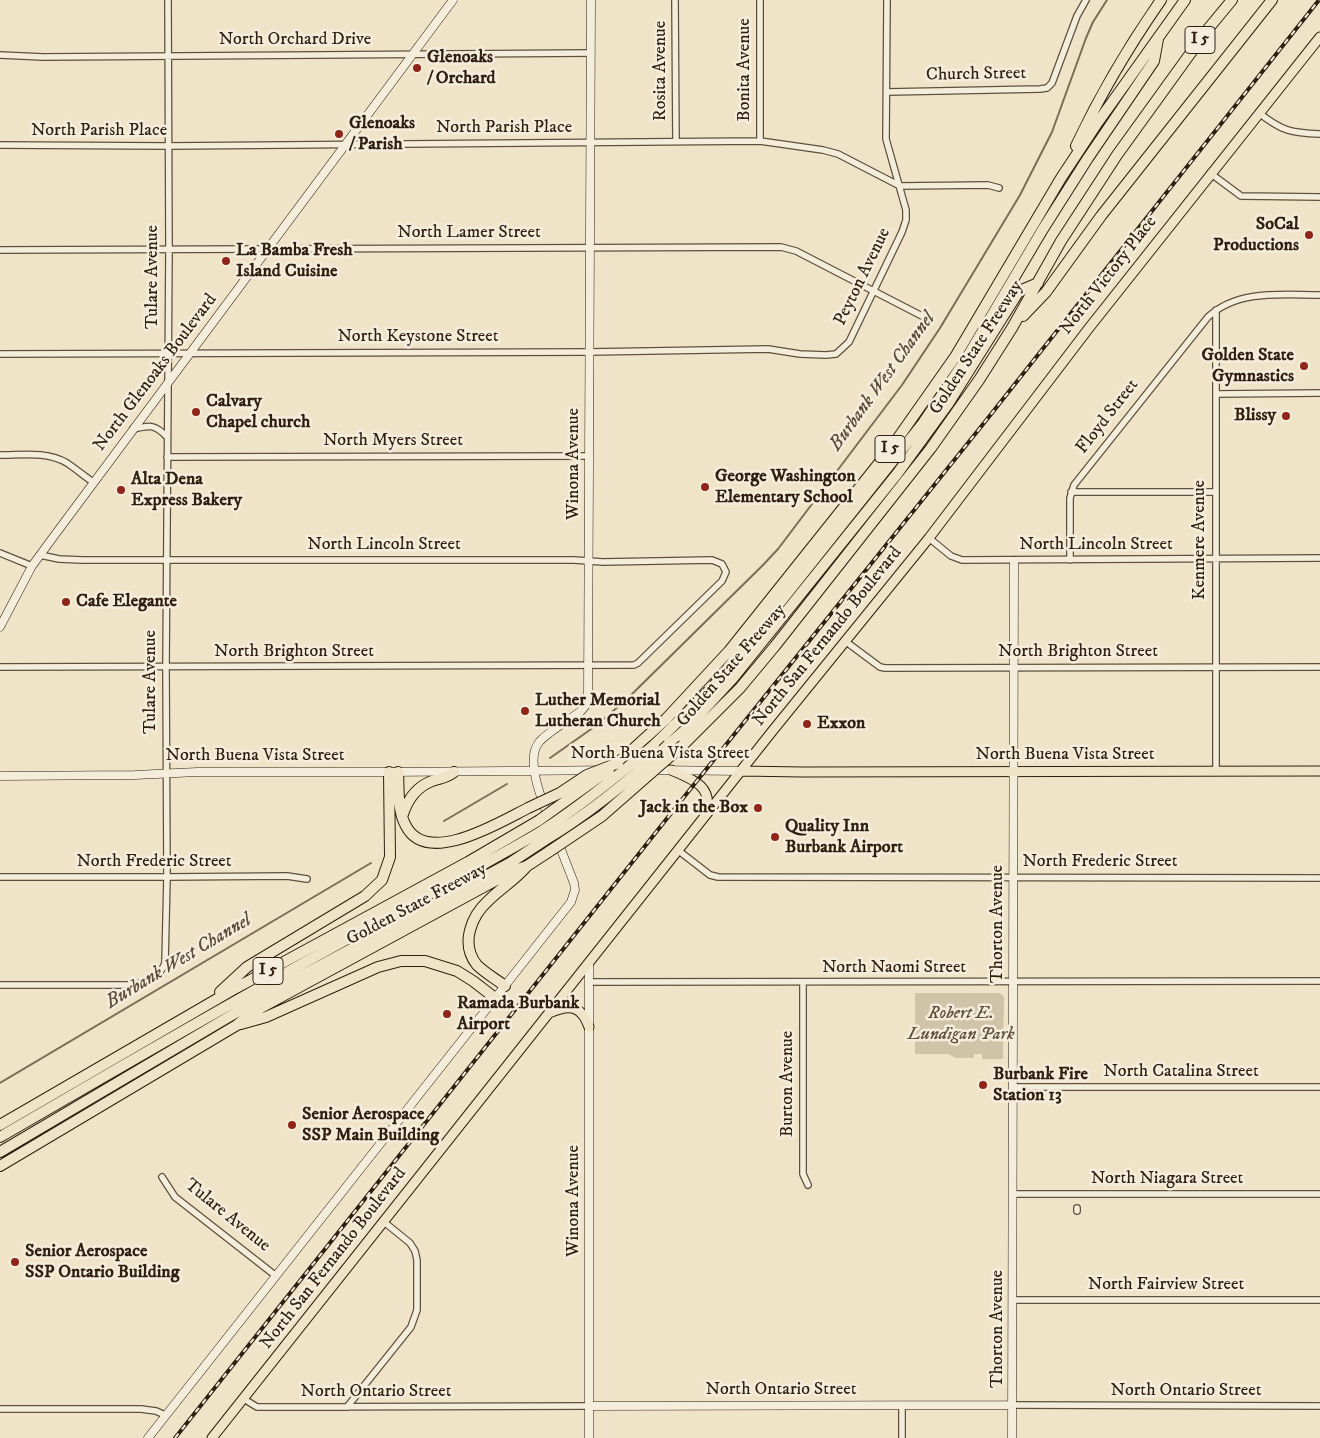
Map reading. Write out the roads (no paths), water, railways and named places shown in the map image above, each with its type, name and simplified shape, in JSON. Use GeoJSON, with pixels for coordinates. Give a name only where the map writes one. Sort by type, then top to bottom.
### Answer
{"type":"FeatureCollection","features":[{"type":"Feature","properties":{"kind":"highway"},"geometry":{"type":"LineString","coordinates":[[1061,178],[1092,111],[1161,0]]}},
{"type":"Feature","properties":{"kind":"highway","name":"Golden State Freeway"},"geometry":{"type":"LineString","coordinates":[[0,1125],[205,1006],[542,831],[639,745],[688,698],[729,651],[891,448],[955,356],[1061,178],[1098,122],[1185,0]]}},
{"type":"Feature","properties":{"kind":"highway","name":"Golden State Freeway"},"geometry":{"type":"LineString","coordinates":[[0,1166],[237,1025],[253,1012],[513,871],[526,866],[602,816],[683,745],[740,688],[905,482],[974,388],[1012,328],[1061,241],[1117,155],[1232,0]]}},
{"type":"Feature","properties":{"kind":"highway"},"geometry":{"type":"LineString","coordinates":[[1012,328],[1046,292],[1124,186],[1272,0]]}},
{"type":"Feature","properties":{"kind":"highway"},"geometry":{"type":"LineString","coordinates":[[0,1137],[171,1037],[542,831],[589,799],[654,745],[712,688],[923,423],[966,359],[1048,221],[1093,150],[1154,60],[1159,36]]}},
{"type":"Feature","properties":{"kind":"highway"},"geometry":{"type":"LineString","coordinates":[[0,1152],[230,1015],[510,863],[542,831],[571,824],[600,804],[686,729],[733,678],[897,474],[959,388],[1019,291],[1038,283]]}},
{"type":"Feature","properties":{"kind":"highway"},"geometry":{"type":"LineString","coordinates":[[393,772],[402,818],[409,831],[421,841],[440,843],[470,836],[560,793],[586,775],[618,763]]}},
{"type":"Feature","properties":{"kind":"highway"},"geometry":{"type":"LineString","coordinates":[[205,1006],[247,967],[365,896],[382,880],[390,857],[393,772]]}},
{"type":"Feature","properties":{"kind":"highway"},"geometry":{"type":"LineString","coordinates":[[402,818],[406,803],[421,786],[447,778],[454,772]]}},
{"type":"Feature","properties":{"kind":"highway"},"geometry":{"type":"LineString","coordinates":[[505,986],[477,964],[471,954],[468,941],[470,927],[476,914],[489,900],[519,875],[526,866]]}},
{"type":"Feature","properties":{"kind":"highway"},"geometry":{"type":"LineString","coordinates":[[237,1025],[266,1017],[378,967],[401,961],[425,961],[457,971],[495,998]]}},
{"type":"Feature","properties":{"kind":"main road","name":"North Victory Place"},"geometry":{"type":"LineString","coordinates":[[928,538],[1210,173],[1320,36]]}},
{"type":"Feature","properties":{"kind":"main road","name":"North San Fernando Boulevard"},"geometry":{"type":"LineString","coordinates":[[212,1438],[928,538]]}},
{"type":"Feature","properties":{"kind":"main road"},"geometry":{"type":"LineString","coordinates":[[671,770],[694,780],[704,789],[708,802],[705,818]]}},
{"type":"Feature","properties":{"kind":"main road","name":"North Buena Vista Street"},"geometry":{"type":"LineString","coordinates":[[742,771],[1320,771]]}},
{"type":"Feature","properties":{"kind":"main road"},"geometry":{"type":"LineString","coordinates":[[549,1013],[562,1008],[574,1008],[582,1013],[589,1027]]}},
{"type":"Feature","properties":{"kind":"street","name":"Tulare Avenue"},"geometry":{"type":"LineString","coordinates":[[0,985],[133,985],[158,975],[165,964],[167,877],[166,560],[169,249],[168,0]]}},
{"type":"Feature","properties":{"kind":"street","name":"North Glenoaks Boulevard"},"geometry":{"type":"LineString","coordinates":[[0,627],[32,566],[453,0]]}},
{"type":"Feature","properties":{"kind":"street","name":"Winona Avenue"},"geometry":{"type":"LineString","coordinates":[[574,897],[574,883],[538,788],[534,755],[540,741],[581,711],[586,705],[588,697],[591,0]]}},
{"type":"Feature","properties":{"kind":"street","name":"Rosita Avenue"},"geometry":{"type":"LineString","coordinates":[[676,0],[676,141]]}},
{"type":"Feature","properties":{"kind":"street","name":"Bonita Avenue"},"geometry":{"type":"LineString","coordinates":[[760,0],[760,141]]}},
{"type":"Feature","properties":{"kind":"street","name":"Peyton Avenue"},"geometry":{"type":"LineString","coordinates":[[836,354],[848,342],[902,232],[906,220],[906,210],[886,139],[887,0]]}},
{"type":"Feature","properties":{"kind":"street","name":"Church Street"},"geometry":{"type":"LineString","coordinates":[[887,92],[1043,89],[1052,83],[1077,16],[1086,0]]}},
{"type":"Feature","properties":{"kind":"street","name":"North Orchard Drive"},"geometry":{"type":"LineString","coordinates":[[0,55],[43,57],[590,53]]}},
{"type":"Feature","properties":{"kind":"street"},"geometry":{"type":"LineString","coordinates":[[1259,113],[1276,126],[1293,133],[1320,134]]}},
{"type":"Feature","properties":{"kind":"street","name":"North Parish Place"},"geometry":{"type":"LineString","coordinates":[[0,146],[760,141],[838,154],[900,186],[988,185],[999,188]]}},
{"type":"Feature","properties":{"kind":"street"},"geometry":{"type":"LineString","coordinates":[[1210,173],[1241,196],[1320,197]]}},
{"type":"Feature","properties":{"kind":"street","name":"North Lamer Street"},"geometry":{"type":"LineString","coordinates":[[0,250],[781,247],[796,250],[922,316]]}},
{"type":"Feature","properties":{"kind":"street"},"geometry":{"type":"LineString","coordinates":[[1216,310],[1237,300],[1252,296],[1320,295]]}},
{"type":"Feature","properties":{"kind":"street","name":"Kenmere Avenue"},"geometry":{"type":"LineString","coordinates":[[1216,310],[1216,771]]}},
{"type":"Feature","properties":{"kind":"street","name":"Floyd Street"},"geometry":{"type":"LineString","coordinates":[[1071,492],[1079,478],[1195,332],[1216,310]]}},
{"type":"Feature","properties":{"kind":"street","name":"North Keystone Street"},"geometry":{"type":"LineString","coordinates":[[0,354],[589,352],[768,349],[800,354],[836,354]]}},
{"type":"Feature","properties":{"kind":"street"},"geometry":{"type":"LineString","coordinates":[[1216,394],[1320,393]]}},
{"type":"Feature","properties":{"kind":"street"},"geometry":{"type":"LineString","coordinates":[[133,429],[152,426],[158,428],[167,437]]}},
{"type":"Feature","properties":{"kind":"street"},"geometry":{"type":"LineString","coordinates":[[0,455],[35,455],[54,458],[67,463],[93,482]]}},
{"type":"Feature","properties":{"kind":"street","name":"North Myers Street"},"geometry":{"type":"LineString","coordinates":[[167,457],[589,456]]}},
{"type":"Feature","properties":{"kind":"street"},"geometry":{"type":"LineString","coordinates":[[1070,560],[1071,492],[1216,492]]}},
{"type":"Feature","properties":{"kind":"street","name":"North Lincoln Street"},"geometry":{"type":"LineString","coordinates":[[928,538],[951,556],[962,560],[1320,558]]}},
{"type":"Feature","properties":{"kind":"street"},"geometry":{"type":"LineString","coordinates":[[0,553],[32,566]]}},
{"type":"Feature","properties":{"kind":"street","name":"North Lincoln Street"},"geometry":{"type":"LineString","coordinates":[[40,555],[59,559],[166,560],[712,560],[719,561],[726,569]]}},
{"type":"Feature","properties":{"kind":"street","name":"Thorton Avenue"},"geometry":{"type":"LineString","coordinates":[[1012,1438],[1014,561]]}},
{"type":"Feature","properties":{"kind":"street","name":"North Brighton Street"},"geometry":{"type":"LineString","coordinates":[[0,667],[634,665],[722,581],[726,575],[726,569]]}},
{"type":"Feature","properties":{"kind":"street","name":"North Brighton Street"},"geometry":{"type":"LineString","coordinates":[[845,641],[880,667],[885,668],[1320,667]]}},
{"type":"Feature","properties":{"kind":"street","name":"North Buena Vista Street"},"geometry":{"type":"LineString","coordinates":[[0,776],[166,772],[742,771]]}},
{"type":"Feature","properties":{"kind":"street","name":"North Frederic Street"},"geometry":{"type":"LineString","coordinates":[[679,850],[710,875],[718,877],[1320,878]]}},
{"type":"Feature","properties":{"kind":"street","name":"North Frederic Street"},"geometry":{"type":"LineString","coordinates":[[0,877],[287,876],[307,878]]}},
{"type":"Feature","properties":{"kind":"street","name":"North San Fernando Boulevard"},"geometry":{"type":"LineString","coordinates":[[148,1438],[574,897]]}},
{"type":"Feature","properties":{"kind":"street","name":"Winona Avenue"},"geometry":{"type":"LineString","coordinates":[[588,964],[588,1438]]}},
{"type":"Feature","properties":{"kind":"street","name":"North Naomi Street"},"geometry":{"type":"LineString","coordinates":[[589,982],[1320,981]]}},
{"type":"Feature","properties":{"kind":"street","name":"Burton Avenue"},"geometry":{"type":"LineString","coordinates":[[803,983],[803,1174],[808,1185]]}},
{"type":"Feature","properties":{"kind":"street","name":"North Catalina Street"},"geometry":{"type":"LineString","coordinates":[[1013,1088],[1320,1088]]}},
{"type":"Feature","properties":{"kind":"street","name":"Tulare Avenue"},"geometry":{"type":"LineString","coordinates":[[162,1177],[175,1198],[276,1276]]}},
{"type":"Feature","properties":{"kind":"street","name":"North Niagara Street"},"geometry":{"type":"LineString","coordinates":[[1013,1194],[1320,1194]]}},
{"type":"Feature","properties":{"kind":"street"},"geometry":{"type":"LineString","coordinates":[[347,1407],[411,1327],[417,1310],[417,1260],[415,1251],[410,1242],[384,1222]]}},
{"type":"Feature","properties":{"kind":"street","name":"North Fairview Street"},"geometry":{"type":"LineString","coordinates":[[1013,1300],[1320,1300]]}},
{"type":"Feature","properties":{"kind":"street","name":"North Ontario Street"},"geometry":{"type":"LineString","coordinates":[[244,1399],[257,1407],[1320,1406]]}},
{"type":"Feature","properties":{"kind":"street"},"geometry":{"type":"LineString","coordinates":[[902,1405],[902,1438]]}},
{"type":"Feature","properties":{"kind":"street"},"geometry":{"type":"LineString","coordinates":[[0,1409],[141,1408],[166,1415]]}},
{"type":"Feature","properties":{"kind":"waterway","name":"Burbank West Channel"},"geometry":{"type":"LineString","coordinates":[[550,758],[597,725],[628,698],[763,565],[778,549],[902,385],[940,328],[1020,195],[1052,132],[1093,22],[1107,0]]}},
{"type":"Feature","properties":{"kind":"waterway","name":"Burbank West Channel"},"geometry":{"type":"LineString","coordinates":[[444,821],[507,784]]}},
{"type":"Feature","properties":{"kind":"waterway","name":"Burbank West Channel"},"geometry":{"type":"LineString","coordinates":[[0,1083],[371,863]]}},
{"type":"Feature","properties":{"kind":"railway"},"geometry":{"type":"LineString","coordinates":[[175,1438],[1319,0]]}},
{"type":"Feature","properties":{"kind":"place","name":"Glenoaks / Orchard"},"geometry":{"type":"Point","coordinates":[417,68]}},
{"type":"Feature","properties":{"kind":"place","name":"Glenoaks / Parish"},"geometry":{"type":"Point","coordinates":[339,134]}},
{"type":"Feature","properties":{"kind":"place","name":"SoCal Productions"},"geometry":{"type":"Point","coordinates":[1309,235]}},
{"type":"Feature","properties":{"kind":"place","name":"La Bamba Fresh Island Cuisine"},"geometry":{"type":"Point","coordinates":[226,261]}},
{"type":"Feature","properties":{"kind":"place","name":"Golden State Gymnastics"},"geometry":{"type":"Point","coordinates":[1304,366]}},
{"type":"Feature","properties":{"kind":"place","name":"Calvary Chapel church"},"geometry":{"type":"Point","coordinates":[196,412]}},
{"type":"Feature","properties":{"kind":"place","name":"Blissy"},"geometry":{"type":"Point","coordinates":[1286,416]}},
{"type":"Feature","properties":{"kind":"place","name":"George Washington Elementary School"},"geometry":{"type":"Point","coordinates":[705,487]}},
{"type":"Feature","properties":{"kind":"place","name":"Alta Dena Express Bakery"},"geometry":{"type":"Point","coordinates":[121,490]}},
{"type":"Feature","properties":{"kind":"place","name":"Cafe Elegante"},"geometry":{"type":"Point","coordinates":[66,602]}},
{"type":"Feature","properties":{"kind":"place","name":"Luther Memorial Lutheran Church"},"geometry":{"type":"Point","coordinates":[525,711]}},
{"type":"Feature","properties":{"kind":"place","name":"Exxon"},"geometry":{"type":"Point","coordinates":[807,724]}},
{"type":"Feature","properties":{"kind":"place","name":"Jack in the Box"},"geometry":{"type":"Point","coordinates":[758,808]}},
{"type":"Feature","properties":{"kind":"place","name":"Quality Inn Burbank Airport"},"geometry":{"type":"Point","coordinates":[775,837]}},
{"type":"Feature","properties":{"kind":"place","name":"Ramada Burbank Airport"},"geometry":{"type":"Point","coordinates":[447,1014]}},
{"type":"Feature","properties":{"kind":"place","name":"Burbank Fire Station 13"},"geometry":{"type":"Point","coordinates":[983,1085]}},
{"type":"Feature","properties":{"kind":"place","name":"Senior Aerospace SSP Main Building"},"geometry":{"type":"Point","coordinates":[292,1125]}},
{"type":"Feature","properties":{"kind":"place","name":"Senior Aerospace SSP Ontario Building"},"geometry":{"type":"Point","coordinates":[15,1262]}},
{"type":"Feature","properties":{"kind":"park label","name":"Robert E. Lundigan Park"},"geometry":{"type":"Point","coordinates":[961,1024]}}]}
